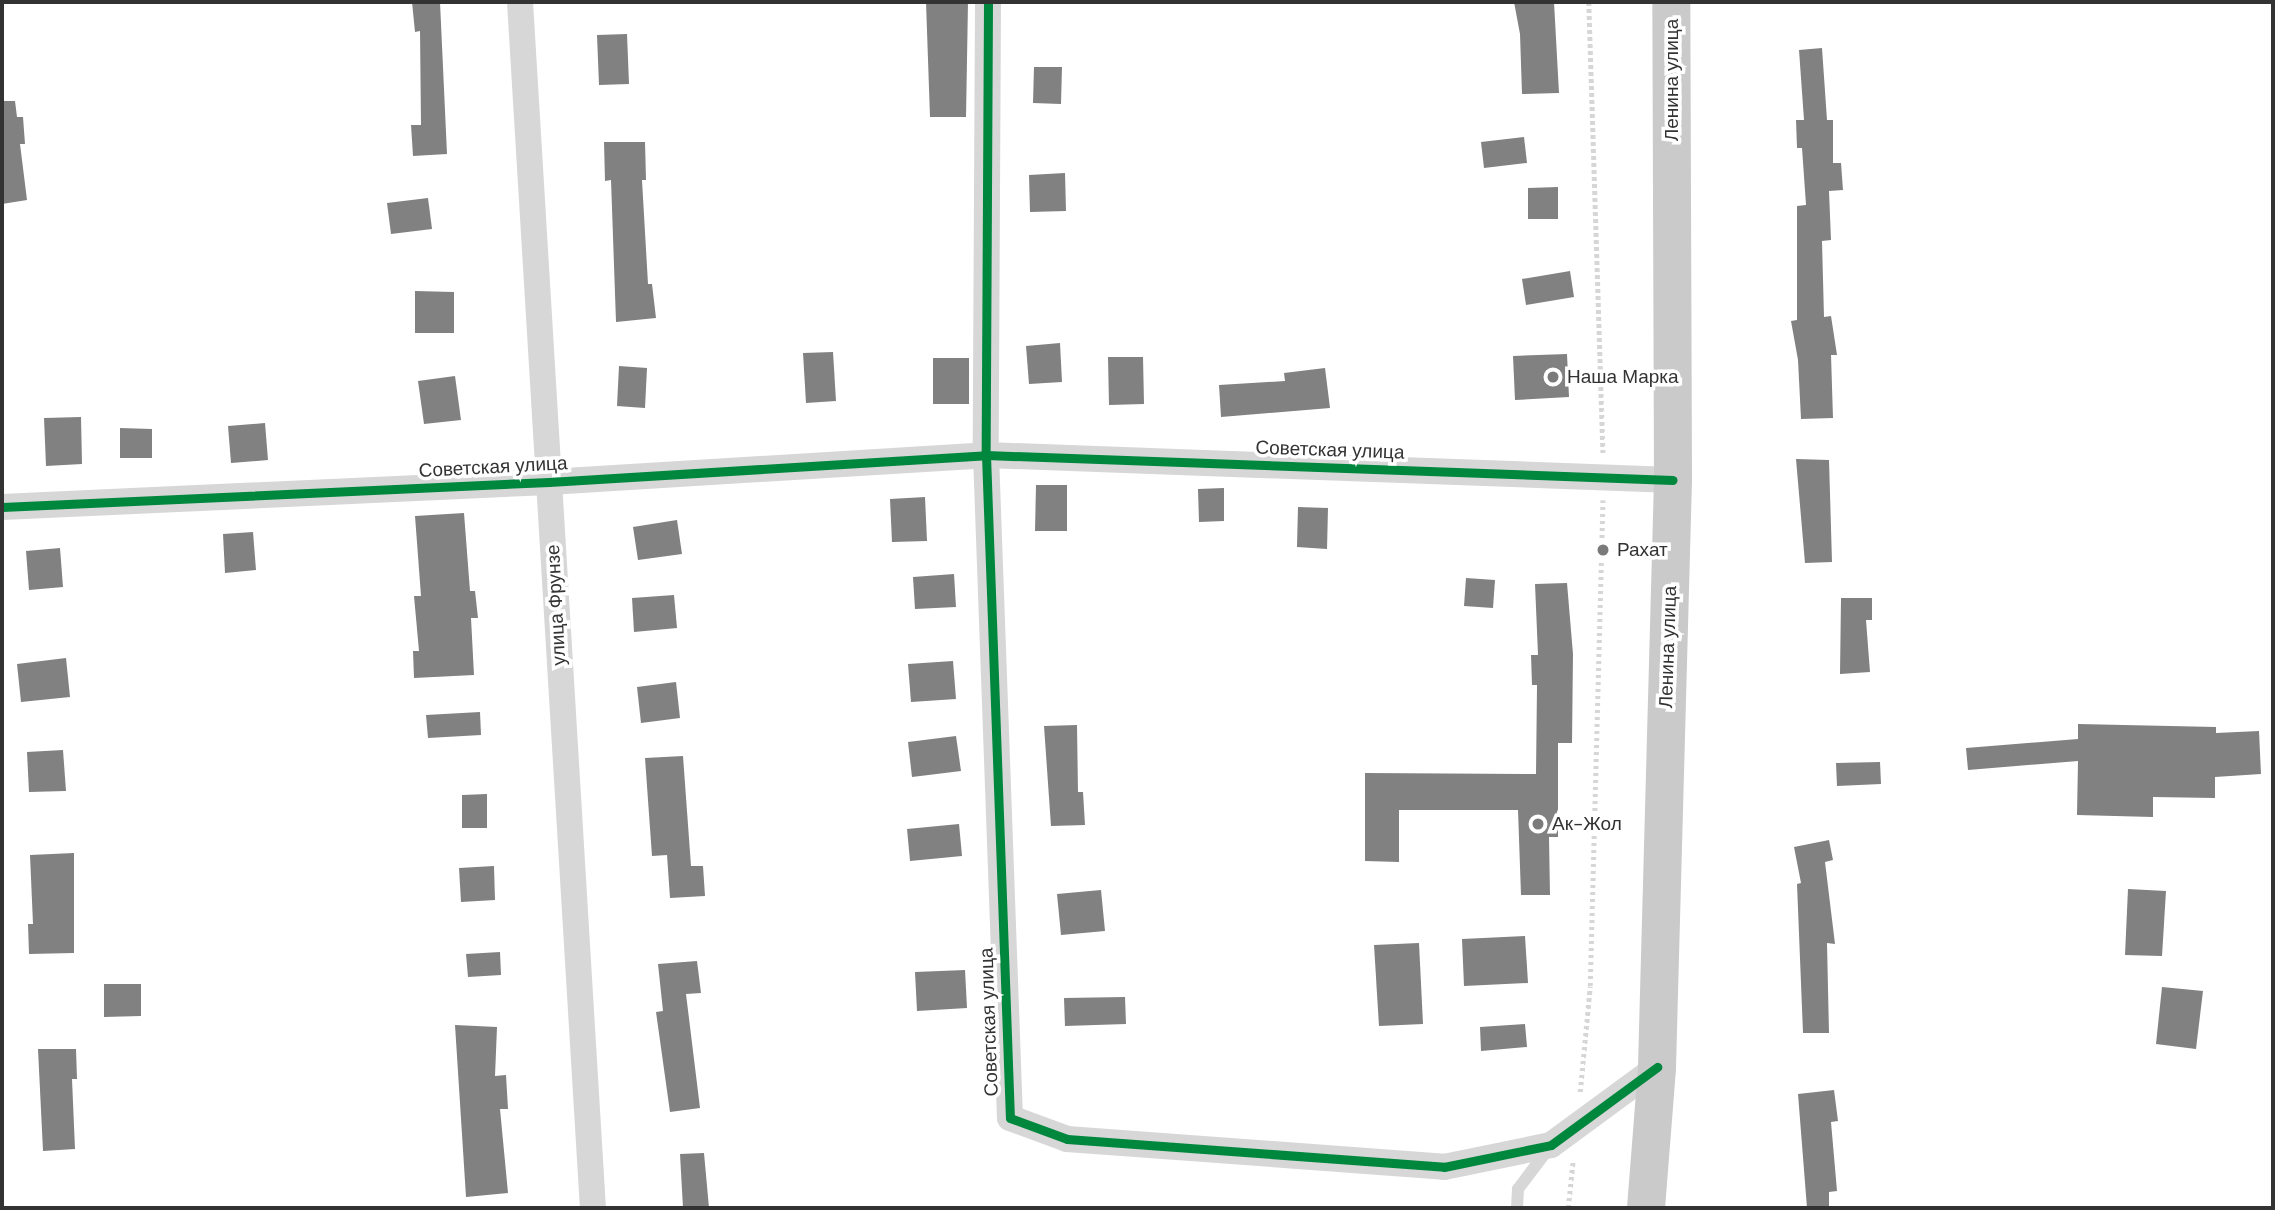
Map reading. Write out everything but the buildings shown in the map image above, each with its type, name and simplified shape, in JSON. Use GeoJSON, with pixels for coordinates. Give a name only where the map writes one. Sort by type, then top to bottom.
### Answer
{"type":"FeatureCollection","features":[{"type":"Feature","properties":{"kind":"main road","name":"Ленина улица"},"geometry":{"type":"LineString","coordinates":[[1646,1208],[1657,1067],[1673,480],[1671,2]]}},
{"type":"Feature","properties":{"kind":"street","name":"улица Фрунзе"},"geometry":{"type":"LineString","coordinates":[[520,2],[593,1208]]}},
{"type":"Feature","properties":{"kind":"street","name":"Советская улица"},"geometry":{"type":"LineString","coordinates":[[988,2],[986,455],[1010,1118],[1067,1139],[1444,1167],[1551,1145],[1657,1067]]}},
{"type":"Feature","properties":{"kind":"street","name":"Советская улица"},"geometry":{"type":"LineString","coordinates":[[2,507],[549,482],[986,455],[1673,480]]}},
{"type":"Feature","properties":{"kind":"lane"},"geometry":{"type":"LineString","coordinates":[[1517,1208],[1518,1189],[1551,1145]]}},
{"type":"Feature","properties":{"kind":"path"},"geometry":{"type":"LineString","coordinates":[[1569,1208],[1590,986],[1603,478],[1589,2]]}},
{"type":"Feature","properties":{"kind":"cycle path"},"geometry":{"type":"LineString","coordinates":[[988,2],[986,455],[1010,1118],[1067,1139],[1444,1167],[1551,1145],[1657,1067]]}},
{"type":"Feature","properties":{"kind":"cycle path"},"geometry":{"type":"LineString","coordinates":[[2,507],[549,482],[986,455],[1673,480]]}},
{"type":"Feature","properties":{"kind":"place","name":"Наша Марка"},"geometry":{"type":"Point","coordinates":[1553,377]}},
{"type":"Feature","properties":{"kind":"place","name":"Рахат"},"geometry":{"type":"Point","coordinates":[1603,550]}},
{"type":"Feature","properties":{"kind":"place","name":"Ак-Жол"},"geometry":{"type":"Point","coordinates":[1538,824]}}]}
